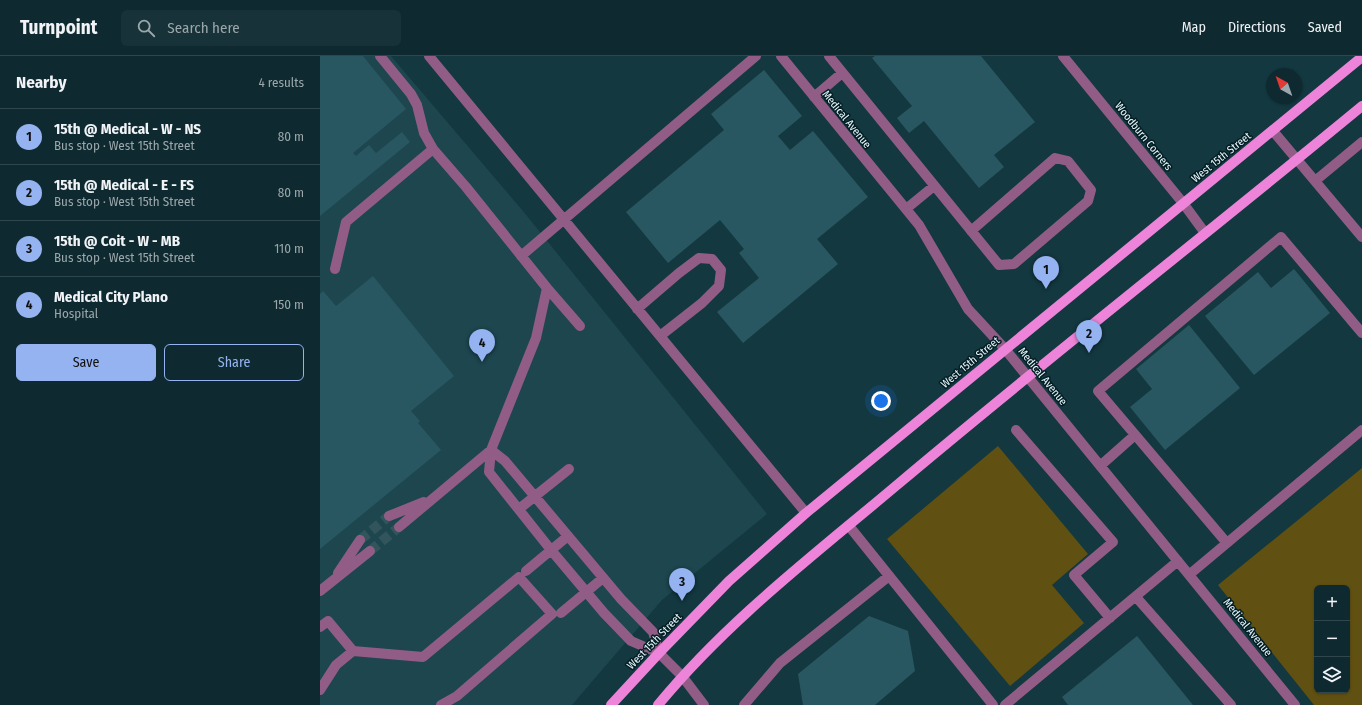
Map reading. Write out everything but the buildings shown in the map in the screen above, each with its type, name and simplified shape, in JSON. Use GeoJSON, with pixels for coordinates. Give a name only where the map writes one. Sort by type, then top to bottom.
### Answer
{"type":"FeatureCollection","features":[{"type":"Feature","properties":{"kind":"main road","name":"West 15th Street"},"geometry":{"type":"LineString","coordinates":[[611,705],[729,581],[806,513],[1005,348],[1362,57]]}},
{"type":"Feature","properties":{"kind":"main road"},"geometry":{"type":"LineString","coordinates":[[658,705],[682,676],[752,606],[1027,377],[1362,106]]}},
{"type":"Feature","properties":{"kind":"street"},"geometry":{"type":"LineString","coordinates":[[380,56],[411,94],[417,105],[424,133],[433,149],[580,326]]}},
{"type":"Feature","properties":{"kind":"street"},"geometry":{"type":"LineString","coordinates":[[429,56],[806,513]]}},
{"type":"Feature","properties":{"kind":"street"},"geometry":{"type":"LineString","coordinates":[[521,256],[756,56]]}},
{"type":"Feature","properties":{"kind":"street","name":"Medical Avenue"},"geometry":{"type":"LineString","coordinates":[[780,56],[919,225],[968,309],[1005,348],[1027,377],[1190,574],[1295,705]]}},
{"type":"Feature","properties":{"kind":"street"},"geometry":{"type":"LineString","coordinates":[[829,56],[842,73],[934,186],[971,231],[999,265],[1014,264],[1088,201],[1091,190],[1068,161],[1055,158],[971,231]]}},
{"type":"Feature","properties":{"kind":"street","name":"Woodburn Corners"},"geometry":{"type":"LineString","coordinates":[[1062,56],[1183,203],[1205,233]]}},
{"type":"Feature","properties":{"kind":"street"},"geometry":{"type":"LineString","coordinates":[[814,97],[842,73]]}},
{"type":"Feature","properties":{"kind":"street"},"geometry":{"type":"LineString","coordinates":[[1273,131],[1362,237]]}},
{"type":"Feature","properties":{"kind":"street"},"geometry":{"type":"LineString","coordinates":[[1315,182],[1362,142]]}},
{"type":"Feature","properties":{"kind":"street"},"geometry":{"type":"LineString","coordinates":[[335,269],[346,222],[433,149]]}},
{"type":"Feature","properties":{"kind":"street"},"geometry":{"type":"LineString","coordinates":[[906,209],[934,186]]}},
{"type":"Feature","properties":{"kind":"street"},"geometry":{"type":"LineString","coordinates":[[1226,542],[1098,391],[1281,237],[1362,333]]}},
{"type":"Feature","properties":{"kind":"street"},"geometry":{"type":"LineString","coordinates":[[637,309],[699,258],[712,259],[721,270],[719,286],[702,303],[660,336]]}},
{"type":"Feature","properties":{"kind":"street"},"geometry":{"type":"LineString","coordinates":[[547,288],[536,338],[491,450],[489,472],[604,613],[631,641],[659,653],[682,676],[704,705]]}},
{"type":"Feature","properties":{"kind":"street"},"geometry":{"type":"LineString","coordinates":[[1016,430],[1113,542],[1074,575],[1110,618]]}},
{"type":"Feature","properties":{"kind":"street"},"geometry":{"type":"LineString","coordinates":[[1190,574],[1226,542],[1362,430]]}},
{"type":"Feature","properties":{"kind":"street"},"geometry":{"type":"LineString","coordinates":[[1100,466],[1135,435]]}},
{"type":"Feature","properties":{"kind":"street"},"geometry":{"type":"LineString","coordinates":[[491,450],[505,461],[621,599],[653,632],[659,653]]}},
{"type":"Feature","properties":{"kind":"street"},"geometry":{"type":"LineString","coordinates":[[399,527],[491,450]]}},
{"type":"Feature","properties":{"kind":"street"},"geometry":{"type":"LineString","coordinates":[[519,509],[568,469]]}},
{"type":"Feature","properties":{"kind":"street"},"geometry":{"type":"LineString","coordinates":[[389,516],[431,500]]}},
{"type":"Feature","properties":{"kind":"street"},"geometry":{"type":"LineString","coordinates":[[849,526],[993,705]]}},
{"type":"Feature","properties":{"kind":"street"},"geometry":{"type":"LineString","coordinates":[[526,571],[568,536]]}},
{"type":"Feature","properties":{"kind":"street"},"geometry":{"type":"LineString","coordinates":[[331,582],[360,540]]}},
{"type":"Feature","properties":{"kind":"street"},"geometry":{"type":"LineString","coordinates":[[320,592],[370,551]]}},
{"type":"Feature","properties":{"kind":"street"},"geometry":{"type":"LineString","coordinates":[[1005,705],[1178,561]]}},
{"type":"Feature","properties":{"kind":"street"},"geometry":{"type":"LineString","coordinates":[[744,705],[780,663],[889,576]]}},
{"type":"Feature","properties":{"kind":"street"},"geometry":{"type":"LineString","coordinates":[[320,689],[336,665],[353,651],[423,657],[519,577],[552,614],[457,696],[441,705]]}},
{"type":"Feature","properties":{"kind":"street"},"geometry":{"type":"LineString","coordinates":[[561,613],[603,578]]}},
{"type":"Feature","properties":{"kind":"street"},"geometry":{"type":"LineString","coordinates":[[1136,597],[1231,705]]}},
{"type":"Feature","properties":{"kind":"street"},"geometry":{"type":"LineString","coordinates":[[320,627],[328,621],[353,651]]}},
{"type":"Feature","properties":{"kind":"shaded area"},"geometry":{"type":"Polygon","coordinates":[[[320,56],[391,56],[523,211],[767,514],[662,600],[572,705],[320,705],[320,56]]]}},
{"type":"Feature","properties":{"kind":"shaded area"},"geometry":{"type":"Polygon","coordinates":[[[998,446],[1088,554],[1052,585],[1084,623],[1010,686],[887,539],[998,446]]]}},
{"type":"Feature","properties":{"kind":"shaded area"},"geometry":{"type":"Polygon","coordinates":[[[1362,468],[1362,705],[1314,705],[1218,585],[1362,468]]]}},
{"type":"Feature","properties":{"kind":"tunnel"},"geometry":{"type":"LineString","coordinates":[[360,540],[389,516]]}},
{"type":"Feature","properties":{"kind":"tunnel"},"geometry":{"type":"LineString","coordinates":[[370,551],[399,527]]}},
{"type":"Feature","properties":{"kind":"place","name":"15th @ Medical - W - NS"},"geometry":{"type":"Point","coordinates":[1046,289]}},
{"type":"Feature","properties":{"kind":"place","name":"15th @ Medical - E - FS"},"geometry":{"type":"Point","coordinates":[1089,353]}},
{"type":"Feature","properties":{"kind":"place","name":"Medical City Plano"},"geometry":{"type":"Point","coordinates":[482,362]}},
{"type":"Feature","properties":{"kind":"place","name":"15th @ Coit - W - MB"},"geometry":{"type":"Point","coordinates":[682,601]}}]}
